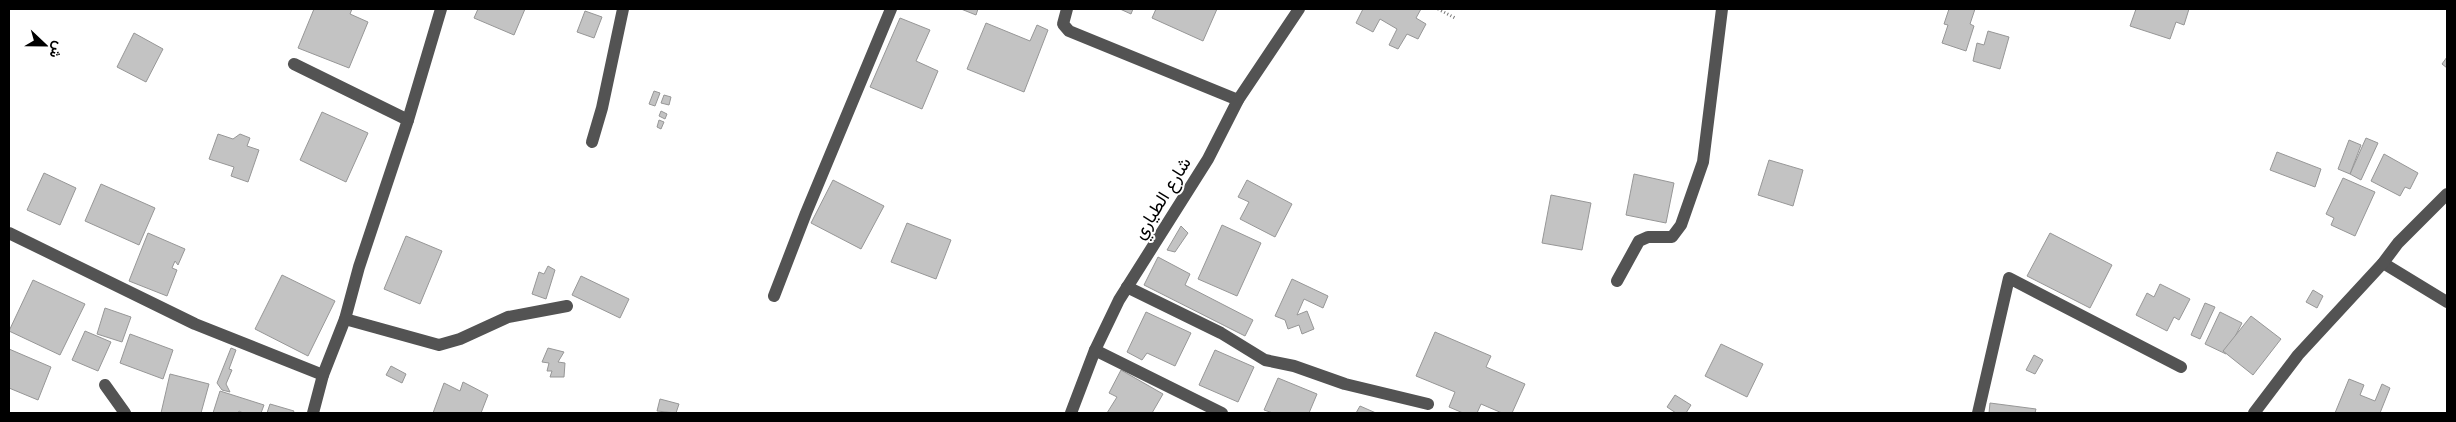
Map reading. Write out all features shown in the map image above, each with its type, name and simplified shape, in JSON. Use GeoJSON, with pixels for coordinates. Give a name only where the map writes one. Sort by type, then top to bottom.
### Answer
{"type":"FeatureCollection","features":[{"type":"Feature","properties":{"kind":"street"},"geometry":{"type":"LineString","coordinates":[[313,413],[323,375],[345,320],[359,267],[408,120],[441,9]]}},
{"type":"Feature","properties":{"kind":"street"},"geometry":{"type":"LineString","coordinates":[[592,142],[602,108],[623,9]]}},
{"type":"Feature","properties":{"kind":"street"},"geometry":{"type":"LineString","coordinates":[[774,296],[806,213],[891,9]]}},
{"type":"Feature","properties":{"kind":"street"},"geometry":{"type":"LineString","coordinates":[[1067,9],[1063,24],[1069,31],[1238,100]]}},
{"type":"Feature","properties":{"kind":"street","name":"شارع الطياري"},"geometry":{"type":"LineString","coordinates":[[1071,413],[1095,350],[1127,287],[1208,159],[1238,100],[1299,9]]}},
{"type":"Feature","properties":{"kind":"street"},"geometry":{"type":"LineString","coordinates":[[1617,280],[1639,241],[1648,237],[1672,237],[1681,225],[1705,149],[1722,9]]}},
{"type":"Feature","properties":{"kind":"street"},"geometry":{"type":"LineString","coordinates":[[294,64],[408,120]]}},
{"type":"Feature","properties":{"kind":"street"},"geometry":{"type":"LineString","coordinates":[[2254,413],[2298,355],[2383,263],[2398,243],[2447,194]]}},
{"type":"Feature","properties":{"kind":"street"},"geometry":{"type":"LineString","coordinates":[[9,234],[195,324],[323,375]]}},
{"type":"Feature","properties":{"kind":"street"},"geometry":{"type":"LineString","coordinates":[[2383,263],[2447,302]]}},
{"type":"Feature","properties":{"kind":"street"},"geometry":{"type":"LineString","coordinates":[[1978,413],[2009,278],[2181,368]]}},
{"type":"Feature","properties":{"kind":"street"},"geometry":{"type":"LineString","coordinates":[[1127,287],[1221,333],[1265,360],[1294,366],[1345,384],[1428,404]]}},
{"type":"Feature","properties":{"kind":"street"},"geometry":{"type":"LineString","coordinates":[[345,320],[439,345],[460,339],[508,317],[567,306]]}},
{"type":"Feature","properties":{"kind":"street"},"geometry":{"type":"LineString","coordinates":[[1095,350],[1222,413]]}},
{"type":"Feature","properties":{"kind":"street"},"geometry":{"type":"LineString","coordinates":[[104,384],[125,413]]}},
{"type":"Feature","properties":{"kind":"path"},"geometry":{"type":"LineString","coordinates":[[1438,9],[1455,18]]}},
{"type":"Feature","properties":{"kind":"building"},"geometry":{"type":"Polygon","coordinates":[[[314,9],[352,9],[350,14],[368,22],[349,68],[298,48],[314,9]]]}},
{"type":"Feature","properties":{"kind":"building"},"geometry":{"type":"Polygon","coordinates":[[[478,9],[525,9],[514,35],[474,18],[478,9]]]}},
{"type":"Feature","properties":{"kind":"building"},"geometry":{"type":"Polygon","coordinates":[[[961,9],[978,9],[976,15],[961,9]]]}},
{"type":"Feature","properties":{"kind":"building"},"geometry":{"type":"Polygon","coordinates":[[[1120,9],[1133,9],[1131,14],[1120,9]]]}},
{"type":"Feature","properties":{"kind":"building"},"geometry":{"type":"Polygon","coordinates":[[[1156,9],[1217,9],[1203,41],[1152,18],[1156,9]]]}},
{"type":"Feature","properties":{"kind":"building"},"geometry":{"type":"Polygon","coordinates":[[[1363,9],[1421,9],[1416,18],[1426,24],[1418,39],[1407,34],[1398,49],[1389,45],[1397,29],[1380,19],[1373,32],[1356,23],[1363,9]]]}},
{"type":"Feature","properties":{"kind":"building"},"geometry":{"type":"Polygon","coordinates":[[[1949,9],[1975,9],[1970,24],[1974,26],[1966,51],[1942,43],[1948,25],[1944,24],[1949,9]]]}},
{"type":"Feature","properties":{"kind":"building"},"geometry":{"type":"Polygon","coordinates":[[[2136,9],[2189,9],[2184,25],[2176,22],[2170,39],[2130,26],[2136,9]]]}},
{"type":"Feature","properties":{"kind":"building"},"geometry":{"type":"Polygon","coordinates":[[[585,11],[602,17],[594,38],[577,32],[585,11]]]}},
{"type":"Feature","properties":{"kind":"building"},"geometry":{"type":"Polygon","coordinates":[[[900,18],[930,30],[916,61],[938,71],[922,109],[870,87],[900,18]]]}},
{"type":"Feature","properties":{"kind":"building"},"geometry":{"type":"Polygon","coordinates":[[[986,23],[1030,41],[1037,25],[1048,30],[1024,92],[967,69],[986,23]]]}},
{"type":"Feature","properties":{"kind":"building"},"geometry":{"type":"Polygon","coordinates":[[[1988,31],[2009,37],[2000,69],[1973,61],[1977,43],[1984,45],[1988,31]]]}},
{"type":"Feature","properties":{"kind":"building"},"geometry":{"type":"Polygon","coordinates":[[[134,33],[163,49],[146,82],[117,67],[134,33]]]}},
{"type":"Feature","properties":{"kind":"building"},"geometry":{"type":"Polygon","coordinates":[[[2447,57],[2447,68],[2442,64],[2447,57]]]}},
{"type":"Feature","properties":{"kind":"building"},"geometry":{"type":"Polygon","coordinates":[[[654,91],[660,93],[655,106],[649,104],[654,91]]]}},
{"type":"Feature","properties":{"kind":"building"},"geometry":{"type":"Polygon","coordinates":[[[664,95],[671,97],[669,105],[661,103],[664,95]]]}},
{"type":"Feature","properties":{"kind":"building"},"geometry":{"type":"Polygon","coordinates":[[[661,111],[667,114],[665,119],[659,116],[661,111]]]}},
{"type":"Feature","properties":{"kind":"building"},"geometry":{"type":"Polygon","coordinates":[[[322,112],[368,133],[346,182],[300,160],[322,112]]]}},
{"type":"Feature","properties":{"kind":"building"},"geometry":{"type":"Polygon","coordinates":[[[659,120],[664,122],[661,129],[657,127],[659,120]]]}},
{"type":"Feature","properties":{"kind":"building"},"geometry":{"type":"Polygon","coordinates":[[[218,134],[233,139],[240,134],[250,138],[247,146],[259,150],[248,182],[231,176],[234,167],[209,159],[218,134]]]}},
{"type":"Feature","properties":{"kind":"building"},"geometry":{"type":"Polygon","coordinates":[[[2366,138],[2378,143],[2361,180],[2350,174],[2366,138]]]}},
{"type":"Feature","properties":{"kind":"building"},"geometry":{"type":"Polygon","coordinates":[[[2349,140],[2361,145],[2350,174],[2338,169],[2349,140]]]}},
{"type":"Feature","properties":{"kind":"building"},"geometry":{"type":"Polygon","coordinates":[[[2277,152],[2321,169],[2315,187],[2270,170],[2277,152]]]}},
{"type":"Feature","properties":{"kind":"building"},"geometry":{"type":"Polygon","coordinates":[[[2384,154],[2418,173],[2410,189],[2405,187],[2400,196],[2371,181],[2384,154]]]}},
{"type":"Feature","properties":{"kind":"building"},"geometry":{"type":"Polygon","coordinates":[[[1769,160],[1803,170],[1793,206],[1758,195],[1769,160]]]}},
{"type":"Feature","properties":{"kind":"building"},"geometry":{"type":"Polygon","coordinates":[[[44,173],[76,188],[60,225],[27,210],[44,173]]]}},
{"type":"Feature","properties":{"kind":"building"},"geometry":{"type":"Polygon","coordinates":[[[1634,174],[1674,183],[1666,223],[1626,215],[1634,174]]]}},
{"type":"Feature","properties":{"kind":"building"},"geometry":{"type":"Polygon","coordinates":[[[2343,178],[2375,192],[2355,236],[2331,225],[2334,218],[2326,214],[2343,178]]]}},
{"type":"Feature","properties":{"kind":"building"},"geometry":{"type":"Polygon","coordinates":[[[833,180],[884,206],[861,249],[811,223],[833,180]]]}},
{"type":"Feature","properties":{"kind":"building"},"geometry":{"type":"Polygon","coordinates":[[[1247,180],[1292,204],[1275,237],[1240,219],[1249,202],[1238,197],[1247,180]]]}},
{"type":"Feature","properties":{"kind":"building"},"geometry":{"type":"Polygon","coordinates":[[[101,184],[155,208],[139,245],[85,221],[101,184]]]}},
{"type":"Feature","properties":{"kind":"building"},"geometry":{"type":"Polygon","coordinates":[[[1551,195],[1591,203],[1582,250],[1542,243],[1551,195]]]}},
{"type":"Feature","properties":{"kind":"building"},"geometry":{"type":"Polygon","coordinates":[[[907,223],[951,240],[936,279],[891,262],[907,223]]]}},
{"type":"Feature","properties":{"kind":"building"},"geometry":{"type":"Polygon","coordinates":[[[1222,225],[1261,243],[1237,296],[1198,279],[1222,225]]]}},
{"type":"Feature","properties":{"kind":"building"},"geometry":{"type":"Polygon","coordinates":[[[1181,226],[1188,233],[1175,252],[1167,250],[1181,226]]]}},
{"type":"Feature","properties":{"kind":"building"},"geometry":{"type":"Polygon","coordinates":[[[148,233],[185,249],[178,265],[175,261],[172,268],[177,270],[167,296],[129,281],[148,233]]]}},
{"type":"Feature","properties":{"kind":"building"},"geometry":{"type":"Polygon","coordinates":[[[2050,233],[2112,265],[2090,308],[2027,276],[2050,233]]]}},
{"type":"Feature","properties":{"kind":"building"},"geometry":{"type":"Polygon","coordinates":[[[406,236],[442,251],[420,304],[384,289],[406,236]]]}},
{"type":"Feature","properties":{"kind":"building"},"geometry":{"type":"Polygon","coordinates":[[[1158,257],[1190,274],[1185,285],[1253,320],[1245,336],[1144,285],[1158,257]]]}},
{"type":"Feature","properties":{"kind":"building"},"geometry":{"type":"Polygon","coordinates":[[[548,266],[555,270],[546,299],[532,294],[539,272],[544,274],[548,266]]]}},
{"type":"Feature","properties":{"kind":"building"},"geometry":{"type":"Polygon","coordinates":[[[282,275],[335,301],[308,356],[255,329],[282,275]]]}},
{"type":"Feature","properties":{"kind":"building"},"geometry":{"type":"Polygon","coordinates":[[[581,276],[629,299],[620,318],[572,295],[581,276]]]}},
{"type":"Feature","properties":{"kind":"building"},"geometry":{"type":"Polygon","coordinates":[[[1292,279],[1328,296],[1323,308],[1304,299],[1297,315],[1307,311],[1314,329],[1302,334],[1299,325],[1288,329],[1285,320],[1275,316],[1292,279]]]}},
{"type":"Feature","properties":{"kind":"building"},"geometry":{"type":"Polygon","coordinates":[[[33,280],[85,304],[60,355],[9,331],[33,280]]]}},
{"type":"Feature","properties":{"kind":"building"},"geometry":{"type":"Polygon","coordinates":[[[2160,284],[2190,299],[2179,320],[2174,317],[2167,331],[2136,315],[2147,293],[2154,297],[2160,284]]]}},
{"type":"Feature","properties":{"kind":"building"},"geometry":{"type":"Polygon","coordinates":[[[2313,290],[2323,296],[2317,308],[2306,302],[2313,290]]]}},
{"type":"Feature","properties":{"kind":"building"},"geometry":{"type":"Polygon","coordinates":[[[2205,303],[2215,307],[2200,339],[2191,335],[2205,303]]]}},
{"type":"Feature","properties":{"kind":"building"},"geometry":{"type":"Polygon","coordinates":[[[105,308],[131,317],[122,342],[97,334],[105,308]]]}},
{"type":"Feature","properties":{"kind":"building"},"geometry":{"type":"Polygon","coordinates":[[[1146,312],[1191,333],[1175,366],[1147,353],[1142,360],[1127,352],[1146,312]]]}},
{"type":"Feature","properties":{"kind":"building"},"geometry":{"type":"Polygon","coordinates":[[[2220,312],[2242,323],[2226,354],[2205,344],[2220,312]]]}},
{"type":"Feature","properties":{"kind":"building"},"geometry":{"type":"Polygon","coordinates":[[[2251,316],[2281,339],[2253,375],[2223,351],[2251,316]]]}},
{"type":"Feature","properties":{"kind":"building"},"geometry":{"type":"Polygon","coordinates":[[[85,331],[111,342],[98,371],[72,360],[85,331]]]}},
{"type":"Feature","properties":{"kind":"building"},"geometry":{"type":"Polygon","coordinates":[[[1435,332],[1491,356],[1486,367],[1525,384],[1512,413],[1502,413],[1481,404],[1477,413],[1463,413],[1449,407],[1455,392],[1416,376],[1435,332]]]}},
{"type":"Feature","properties":{"kind":"building"},"geometry":{"type":"Polygon","coordinates":[[[130,334],[173,350],[163,379],[120,363],[130,334]]]}},
{"type":"Feature","properties":{"kind":"building"},"geometry":{"type":"Polygon","coordinates":[[[1721,344],[1763,364],[1747,397],[1705,376],[1721,344]]]}},
{"type":"Feature","properties":{"kind":"building"},"geometry":{"type":"Polygon","coordinates":[[[231,348],[236,350],[229,369],[232,370],[226,384],[230,392],[222,390],[217,383],[231,348]]]}},
{"type":"Feature","properties":{"kind":"building"},"geometry":{"type":"Polygon","coordinates":[[[548,348],[564,352],[558,362],[565,363],[564,377],[550,377],[552,371],[547,371],[549,363],[542,362],[548,348]]]}},
{"type":"Feature","properties":{"kind":"building"},"geometry":{"type":"Polygon","coordinates":[[[9,349],[51,367],[38,400],[9,388],[9,349]]]}},
{"type":"Feature","properties":{"kind":"building"},"geometry":{"type":"Polygon","coordinates":[[[1215,350],[1254,367],[1238,402],[1199,385],[1215,350]]]}},
{"type":"Feature","properties":{"kind":"building"},"geometry":{"type":"Polygon","coordinates":[[[2034,355],[2043,360],[2035,374],[2026,370],[2034,355]]]}},
{"type":"Feature","properties":{"kind":"building"},"geometry":{"type":"Polygon","coordinates":[[[391,366],[406,374],[402,383],[386,375],[391,366]]]}},
{"type":"Feature","properties":{"kind":"building"},"geometry":{"type":"Polygon","coordinates":[[[1121,370],[1163,394],[1152,413],[1107,413],[1117,397],[1109,393],[1121,370]]]}},
{"type":"Feature","properties":{"kind":"building"},"geometry":{"type":"Polygon","coordinates":[[[170,374],[209,384],[201,413],[161,413],[170,374]]]}},
{"type":"Feature","properties":{"kind":"building"},"geometry":{"type":"Polygon","coordinates":[[[1278,378],[1317,394],[1309,413],[1273,413],[1264,410],[1278,378]]]}},
{"type":"Feature","properties":{"kind":"building"},"geometry":{"type":"Polygon","coordinates":[[[2349,379],[2364,385],[2360,395],[2375,401],[2382,384],[2390,388],[2380,413],[2335,413],[2349,379]]]}},
{"type":"Feature","properties":{"kind":"building"},"geometry":{"type":"Polygon","coordinates":[[[463,382],[488,395],[481,413],[433,413],[444,383],[460,391],[463,382]]]}},
{"type":"Feature","properties":{"kind":"building"},"geometry":{"type":"Polygon","coordinates":[[[220,391],[264,405],[261,413],[243,413],[239,411],[238,413],[213,413],[220,391]]]}},
{"type":"Feature","properties":{"kind":"building"},"geometry":{"type":"Polygon","coordinates":[[[1675,395],[1691,405],[1686,413],[1676,413],[1667,407],[1675,395]]]}},
{"type":"Feature","properties":{"kind":"building"},"geometry":{"type":"Polygon","coordinates":[[[660,399],[679,404],[676,413],[657,411],[660,399]]]}},
{"type":"Feature","properties":{"kind":"building"},"geometry":{"type":"Polygon","coordinates":[[[1990,403],[2036,409],[2035,413],[1989,413],[1990,403]]]}},
{"type":"Feature","properties":{"kind":"building"},"geometry":{"type":"Polygon","coordinates":[[[270,404],[294,411],[293,413],[267,413],[270,404]]]}},
{"type":"Feature","properties":{"kind":"building"},"geometry":{"type":"Polygon","coordinates":[[[1360,406],[1376,413],[1356,413],[1360,406]]]}}]}
